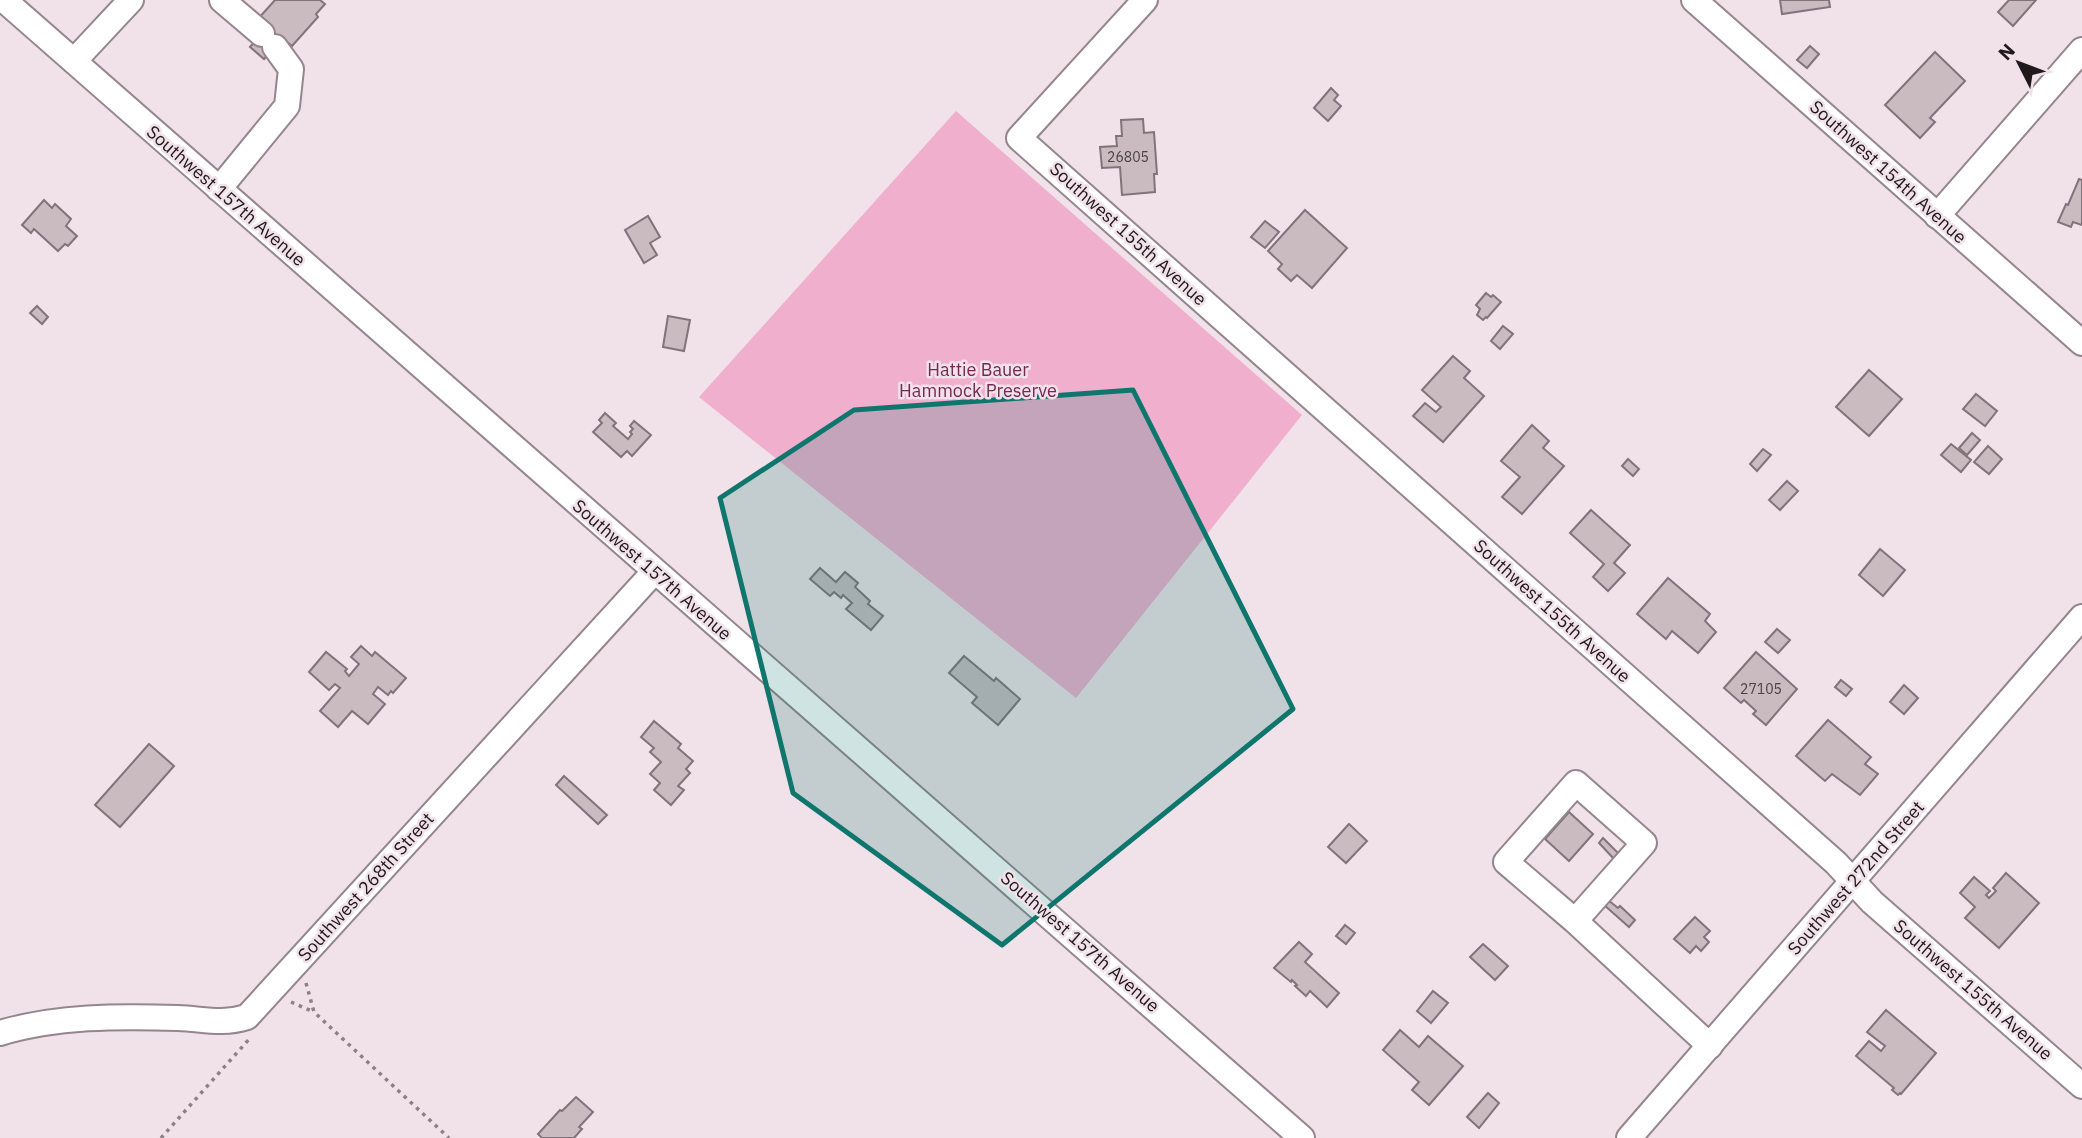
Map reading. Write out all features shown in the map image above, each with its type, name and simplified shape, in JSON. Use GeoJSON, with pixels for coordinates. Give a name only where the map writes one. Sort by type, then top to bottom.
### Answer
{"type":"FeatureCollection","features":[{"type":"Feature","properties":{"kind":"street","name":"Southwest 157th Avenue"},"geometry":{"type":"LineString","coordinates":[[4,0],[1302,1138]]}},
{"type":"Feature","properties":{"kind":"street"},"geometry":{"type":"LineString","coordinates":[[74,61],[131,0]]}},
{"type":"Feature","properties":{"kind":"street"},"geometry":{"type":"LineString","coordinates":[[219,189],[287,106],[291,69],[268,40],[222,0]]}},
{"type":"Feature","properties":{"kind":"street","name":"Southwest 155th Avenue"},"geometry":{"type":"LineString","coordinates":[[1145,0],[1019,138],[1836,863],[1872,902],[2082,1086]]}},
{"type":"Feature","properties":{"kind":"street","name":"Southwest 154th Avenue"},"geometry":{"type":"LineString","coordinates":[[1694,0],[2082,343]]}},
{"type":"Feature","properties":{"kind":"street"},"geometry":{"type":"LineString","coordinates":[[1937,216],[2082,50]]}},
{"type":"Feature","properties":{"kind":"street","name":"Southwest 268th Street"},"geometry":{"type":"LineString","coordinates":[[0,1033],[53,1021],[178,1018],[230,1022],[247,1017],[654,572]]}},
{"type":"Feature","properties":{"kind":"street","name":"Southwest 272nd Street"},"geometry":{"type":"LineString","coordinates":[[1629,1138],[2082,617]]}},
{"type":"Feature","properties":{"kind":"street"},"geometry":{"type":"LineString","coordinates":[[1575,921],[1644,843],[1576,783],[1506,862],[1575,921],[1710,1046]]}},
{"type":"Feature","properties":{"kind":"path"},"geometry":{"type":"LineString","coordinates":[[299,960],[314,1012]]}},
{"type":"Feature","properties":{"kind":"path"},"geometry":{"type":"LineString","coordinates":[[285,999],[314,1012],[449,1138]]}},
{"type":"Feature","properties":{"kind":"path"},"geometry":{"type":"LineString","coordinates":[[161,1138],[259,1029]]}},
{"type":"Feature","properties":{"kind":"highlighted area"},"geometry":{"type":"Polygon","coordinates":[[[1133,390],[1293,709],[1002,945],[793,793],[720,498],[854,410],[1133,390]]]}},
{"type":"Feature","properties":{"kind":"green space","name":"Hattie Bauer Hammock Preserve"},"geometry":{"type":"Polygon","coordinates":[[[956,111],[1302,415],[1076,698],[699,397],[956,111]]]}},
{"type":"Feature","properties":{"kind":"building"},"geometry":{"type":"Polygon","coordinates":[[[275,0],[320,0],[325,4],[316,14],[318,17],[292,46],[286,41],[283,44],[280,41],[264,59],[250,47],[266,29],[257,20],[275,0]]]}},
{"type":"Feature","properties":{"kind":"building"},"geometry":{"type":"Polygon","coordinates":[[[1780,0],[1829,0],[1830,7],[1782,14],[1780,0]]]}},
{"type":"Feature","properties":{"kind":"building"},"geometry":{"type":"Polygon","coordinates":[[[2009,0],[2036,0],[2013,26],[1998,12],[2009,0]]]}},
{"type":"Feature","properties":{"kind":"building"},"geometry":{"type":"Polygon","coordinates":[[[1810,46],[1819,54],[1807,68],[1797,60],[1810,46]]]}},
{"type":"Feature","properties":{"kind":"building"},"geometry":{"type":"Polygon","coordinates":[[[1935,52],[1965,81],[1930,118],[1935,122],[1920,138],[1885,105],[1935,52]]]}},
{"type":"Feature","properties":{"kind":"building"},"geometry":{"type":"Polygon","coordinates":[[[1331,88],[1338,95],[1334,100],[1341,106],[1328,121],[1314,108],[1331,88]]]}},
{"type":"Feature","properties":{"kind":"building"},"geometry":{"type":"Polygon","coordinates":[[[1143,119],[1144,133],[1154,132],[1157,174],[1154,174],[1155,192],[1122,195],[1120,167],[1102,168],[1100,147],[1117,146],[1116,136],[1122,136],[1121,120],[1143,119]]]}},
{"type":"Feature","properties":{"kind":"building"},"geometry":{"type":"Polygon","coordinates":[[[2079,179],[2082,180],[2082,225],[2073,222],[2071,227],[2058,222],[2079,179]]]}},
{"type":"Feature","properties":{"kind":"building"},"geometry":{"type":"Polygon","coordinates":[[[44,200],[52,208],[55,204],[71,219],[66,226],[77,236],[68,246],[65,244],[58,251],[34,229],[31,233],[22,225],[44,200]]]}},
{"type":"Feature","properties":{"kind":"building"},"geometry":{"type":"Polygon","coordinates":[[[1305,210],[1347,248],[1312,288],[1297,275],[1291,281],[1278,269],[1282,264],[1268,251],[1305,210]]]}},
{"type":"Feature","properties":{"kind":"building"},"geometry":{"type":"Polygon","coordinates":[[[648,216],[660,237],[650,243],[657,255],[644,263],[625,230],[648,216]]]}},
{"type":"Feature","properties":{"kind":"building"},"geometry":{"type":"Polygon","coordinates":[[[1265,221],[1279,232],[1265,248],[1251,237],[1265,221]]]}},
{"type":"Feature","properties":{"kind":"building"},"geometry":{"type":"Polygon","coordinates":[[[1486,293],[1501,302],[1483,320],[1477,315],[1480,309],[1476,305],[1486,293]]]}},
{"type":"Feature","properties":{"kind":"building"},"geometry":{"type":"Polygon","coordinates":[[[37,306],[48,317],[42,324],[30,313],[37,306]]]}},
{"type":"Feature","properties":{"kind":"building"},"geometry":{"type":"Polygon","coordinates":[[[668,316],[690,320],[684,351],[663,347],[668,316]]]}},
{"type":"Feature","properties":{"kind":"building"},"geometry":{"type":"Polygon","coordinates":[[[1503,326],[1513,334],[1500,349],[1491,341],[1503,326]]]}},
{"type":"Feature","properties":{"kind":"building"},"geometry":{"type":"Polygon","coordinates":[[[1453,356],[1470,371],[1464,378],[1484,396],[1443,442],[1413,416],[1425,403],[1436,412],[1441,407],[1422,390],[1453,356]]]}},
{"type":"Feature","properties":{"kind":"building"},"geometry":{"type":"Polygon","coordinates":[[[1869,370],[1902,399],[1869,436],[1836,407],[1869,370]]]}},
{"type":"Feature","properties":{"kind":"building"},"geometry":{"type":"Polygon","coordinates":[[[1976,394],[1997,411],[1985,426],[1963,409],[1976,394]]]}},
{"type":"Feature","properties":{"kind":"building"},"geometry":{"type":"Polygon","coordinates":[[[605,413],[616,423],[613,426],[628,439],[633,429],[630,426],[634,421],[651,435],[632,456],[627,451],[621,457],[593,432],[602,423],[599,420],[605,413]]]}},
{"type":"Feature","properties":{"kind":"building"},"geometry":{"type":"Polygon","coordinates":[[[1532,425],[1549,441],[1543,448],[1564,466],[1522,514],[1502,497],[1520,477],[1501,461],[1532,425]]]}},
{"type":"Feature","properties":{"kind":"building"},"geometry":{"type":"Polygon","coordinates":[[[1972,433],[1980,440],[1967,455],[1959,448],[1972,433]]]}},
{"type":"Feature","properties":{"kind":"building"},"geometry":{"type":"Polygon","coordinates":[[[1951,444],[1971,460],[1961,472],[1941,455],[1951,444]]]}},
{"type":"Feature","properties":{"kind":"building"},"geometry":{"type":"Polygon","coordinates":[[[1988,446],[2002,459],[1989,474],[1974,462],[1988,446]]]}},
{"type":"Feature","properties":{"kind":"building"},"geometry":{"type":"Polygon","coordinates":[[[1763,449],[1771,455],[1757,471],[1750,464],[1763,449]]]}},
{"type":"Feature","properties":{"kind":"building"},"geometry":{"type":"Polygon","coordinates":[[[1628,459],[1639,469],[1633,476],[1622,466],[1628,459]]]}},
{"type":"Feature","properties":{"kind":"building"},"geometry":{"type":"Polygon","coordinates":[[[1787,481],[1798,491],[1780,510],[1769,500],[1787,481]]]}},
{"type":"Feature","properties":{"kind":"building"},"geometry":{"type":"Polygon","coordinates":[[[1591,510],[1630,545],[1614,563],[1625,573],[1608,591],[1593,577],[1604,564],[1570,533],[1591,510]]]}},
{"type":"Feature","properties":{"kind":"building"},"geometry":{"type":"Polygon","coordinates":[[[1880,549],[1905,570],[1883,596],[1859,575],[1880,549]]]}},
{"type":"Feature","properties":{"kind":"building"},"geometry":{"type":"Polygon","coordinates":[[[820,568],[836,582],[845,572],[858,583],[855,587],[870,601],[868,604],[883,616],[871,630],[846,609],[852,603],[843,595],[841,598],[834,592],[830,596],[810,579],[820,568]]]}},
{"type":"Feature","properties":{"kind":"building"},"geometry":{"type":"Polygon","coordinates":[[[1668,578],[1710,614],[1705,621],[1716,632],[1698,653],[1672,631],[1666,639],[1637,614],[1668,578]]]}},
{"type":"Feature","properties":{"kind":"building"},"geometry":{"type":"Polygon","coordinates":[[[1777,629],[1790,640],[1778,653],[1765,642],[1777,629]]]}},
{"type":"Feature","properties":{"kind":"building"},"geometry":{"type":"Polygon","coordinates":[[[361,646],[372,656],[375,652],[406,678],[388,695],[378,687],[373,694],[385,704],[368,724],[352,711],[338,727],[320,711],[340,688],[335,684],[329,690],[309,672],[326,652],[347,669],[345,671],[349,676],[359,664],[351,657],[361,646]]]}},
{"type":"Feature","properties":{"kind":"building"},"geometry":{"type":"Polygon","coordinates":[[[1756,652],[1797,689],[1766,725],[1753,714],[1756,711],[1744,700],[1741,703],[1724,688],[1756,652]]]}},
{"type":"Feature","properties":{"kind":"building"},"geometry":{"type":"Polygon","coordinates":[[[964,656],[1020,699],[998,725],[972,703],[977,697],[949,673],[964,656]]]}},
{"type":"Feature","properties":{"kind":"building"},"geometry":{"type":"Polygon","coordinates":[[[1841,680],[1852,689],[1846,696],[1835,687],[1841,680]]]}},
{"type":"Feature","properties":{"kind":"building"},"geometry":{"type":"Polygon","coordinates":[[[1904,685],[1918,698],[1904,714],[1890,702],[1904,685]]]}},
{"type":"Feature","properties":{"kind":"building"},"geometry":{"type":"Polygon","coordinates":[[[1828,720],[1871,757],[1865,764],[1878,774],[1860,795],[1832,774],[1825,781],[1796,756],[1828,720]]]}},
{"type":"Feature","properties":{"kind":"building"},"geometry":{"type":"Polygon","coordinates":[[[654,721],[681,744],[678,748],[693,761],[686,769],[690,773],[678,786],[684,790],[671,805],[654,790],[660,783],[650,774],[661,762],[650,752],[654,748],[641,737],[654,721]]]}},
{"type":"Feature","properties":{"kind":"building"},"geometry":{"type":"Polygon","coordinates":[[[149,744],[174,766],[120,827],[95,805],[149,744]]]}},
{"type":"Feature","properties":{"kind":"building"},"geometry":{"type":"Polygon","coordinates":[[[564,776],[607,815],[598,824],[556,785],[564,776]]]}},
{"type":"Feature","properties":{"kind":"building"},"geometry":{"type":"Polygon","coordinates":[[[1569,812],[1593,834],[1569,861],[1545,839],[1569,812]]]}},
{"type":"Feature","properties":{"kind":"building"},"geometry":{"type":"Polygon","coordinates":[[[1349,824],[1367,841],[1346,863],[1328,847],[1349,824]]]}},
{"type":"Feature","properties":{"kind":"building"},"geometry":{"type":"Polygon","coordinates":[[[1603,838],[1619,854],[1614,859],[1599,843],[1603,838]]]}},
{"type":"Feature","properties":{"kind":"building"},"geometry":{"type":"Polygon","coordinates":[[[2006,873],[2039,903],[1999,948],[1965,918],[1975,907],[1960,893],[1974,877],[1990,891],[1986,895],[1989,898],[1996,891],[1993,888],[2006,873]]]}},
{"type":"Feature","properties":{"kind":"building"},"geometry":{"type":"Polygon","coordinates":[[[1608,900],[1618,908],[1620,906],[1635,920],[1629,927],[1604,905],[1608,900]]]}},
{"type":"Feature","properties":{"kind":"building"},"geometry":{"type":"Polygon","coordinates":[[[1695,917],[1710,931],[1704,937],[1709,942],[1701,951],[1696,946],[1690,953],[1674,939],[1695,917]]]}},
{"type":"Feature","properties":{"kind":"building"},"geometry":{"type":"Polygon","coordinates":[[[1345,925],[1355,933],[1346,944],[1336,936],[1345,925]]]}},
{"type":"Feature","properties":{"kind":"building"},"geometry":{"type":"Polygon","coordinates":[[[1299,942],[1312,954],[1305,962],[1339,993],[1327,1007],[1310,991],[1306,996],[1292,980],[1291,982],[1274,968],[1299,942]]]}},
{"type":"Feature","properties":{"kind":"building"},"geometry":{"type":"Polygon","coordinates":[[[1483,944],[1508,966],[1495,980],[1470,957],[1483,944]]]}},
{"type":"Feature","properties":{"kind":"building"},"geometry":{"type":"Polygon","coordinates":[[[1433,991],[1448,1003],[1431,1023],[1417,1011],[1433,991]]]}},
{"type":"Feature","properties":{"kind":"building"},"geometry":{"type":"Polygon","coordinates":[[[1886,1010],[1936,1053],[1898,1095],[1892,1090],[1894,1088],[1856,1056],[1869,1041],[1881,1051],[1885,1046],[1867,1032],[1886,1010]]]}},
{"type":"Feature","properties":{"kind":"building"},"geometry":{"type":"Polygon","coordinates":[[[1400,1030],[1419,1047],[1428,1036],[1463,1066],[1429,1105],[1412,1090],[1419,1082],[1383,1050],[1400,1030]]]}},
{"type":"Feature","properties":{"kind":"building"},"geometry":{"type":"Polygon","coordinates":[[[1488,1093],[1499,1103],[1479,1128],[1467,1117],[1488,1093]]]}},
{"type":"Feature","properties":{"kind":"building"},"geometry":{"type":"Polygon","coordinates":[[[576,1097],[593,1112],[579,1127],[582,1129],[574,1138],[542,1138],[538,1134],[576,1097]]]}}]}
